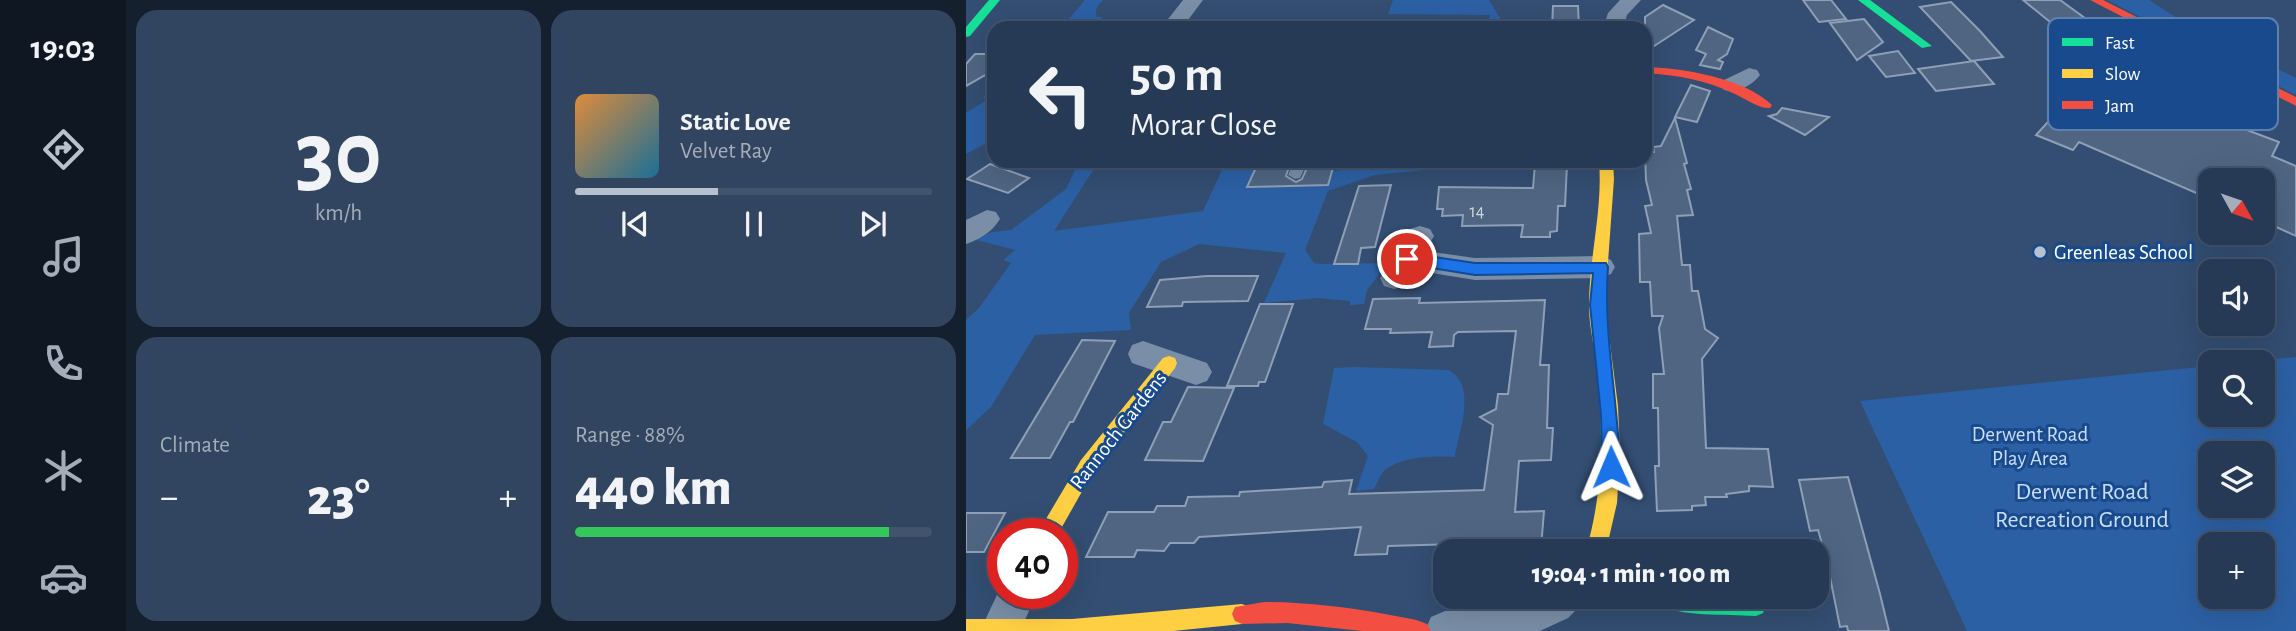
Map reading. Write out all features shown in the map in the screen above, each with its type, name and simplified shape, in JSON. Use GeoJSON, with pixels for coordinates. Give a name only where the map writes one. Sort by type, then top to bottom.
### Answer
{"type":"FeatureCollection","features":[{"type":"Feature","properties":{"kind":"street"},"geometry":{"type":"LineString","coordinates":[[966,34],[995,0]]}},
{"type":"Feature","properties":{"kind":"street"},"geometry":{"type":"LineString","coordinates":[[1176,21],[1193,0]]}},
{"type":"Feature","properties":{"kind":"street"},"geometry":{"type":"LineString","coordinates":[[1615,21],[1618,13],[1631,0]]}},
{"type":"Feature","properties":{"kind":"street"},"geometry":{"type":"LineString","coordinates":[[1863,0],[1908,25],[1926,46]]}},
{"type":"Feature","properties":{"kind":"street"},"geometry":{"type":"LineString","coordinates":[[2095,0],[2130,18]]}},
{"type":"Feature","properties":{"kind":"street"},"geometry":{"type":"LineString","coordinates":[[1652,70],[1696,73],[1741,80],[1766,105]]}},
{"type":"Feature","properties":{"kind":"street"},"geometry":{"type":"LineString","coordinates":[[2278,93],[2296,102]]}},
{"type":"Feature","properties":{"kind":"street"},"geometry":{"type":"LineString","coordinates":[[1602,539],[1612,493],[1610,415],[1597,305],[1610,198],[1607,168]]}},
{"type":"Feature","properties":{"kind":"street"},"geometry":{"type":"LineString","coordinates":[[1407,258],[1475,269],[1601,267]]}},
{"type":"Feature","properties":{"kind":"street","name":"Rannoch Gardens"},"geometry":{"type":"LineString","coordinates":[[1054,518],[1094,454],[1169,363]]}},
{"type":"Feature","properties":{"kind":"street"},"geometry":{"type":"LineString","coordinates":[[1000,630],[1010,609]]}},
{"type":"Feature","properties":{"kind":"street"},"geometry":{"type":"LineString","coordinates":[[1445,631],[1499,630],[1543,609]]}},
{"type":"Feature","properties":{"kind":"street"},"geometry":{"type":"LineString","coordinates":[[966,630],[1072,630],[1278,610],[1342,617],[1420,631]]}},
{"type":"Feature","properties":{"kind":"lane"},"geometry":{"type":"LineString","coordinates":[[1295,175],[1298,168]]}},
{"type":"Feature","properties":{"kind":"lane"},"geometry":{"type":"LineString","coordinates":[[1757,609],[1765,631]]}},
{"type":"Feature","properties":{"kind":"green space"},"geometry":{"type":"Polygon","coordinates":[[[1085,0],[1103,0],[1096,12],[1097,17],[1102,17],[1101,21],[1067,21],[1085,0]]]}},
{"type":"Feature","properties":{"kind":"green space"},"geometry":{"type":"Polygon","coordinates":[[[1393,0],[1489,0],[1502,21],[1489,21],[1490,15],[1388,14],[1393,0]]]}},
{"type":"Feature","properties":{"kind":"green space"},"geometry":{"type":"Polygon","coordinates":[[[2107,0],[2149,0],[2177,18],[2143,18],[2107,0]]]}},
{"type":"Feature","properties":{"kind":"green space"},"geometry":{"type":"Polygon","coordinates":[[[2278,69],[2296,78],[2296,95],[2278,86],[2278,69]]]}},
{"type":"Feature","properties":{"kind":"green space"},"geometry":{"type":"Polygon","coordinates":[[[987,100],[987,143],[966,154],[966,113],[987,100]]]}},
{"type":"Feature","properties":{"kind":"green space"},"geometry":{"type":"Polygon","coordinates":[[[1076,168],[1094,168],[1054,231],[1203,211],[1222,170],[1229,168],[1255,168],[1250,183],[1329,182],[1333,171],[1362,168],[1444,168],[1375,175],[1328,191],[1305,250],[1314,263],[1319,264],[1388,263],[1367,290],[1364,304],[1350,305],[1350,301],[1318,298],[1264,303],[1286,253],[1199,244],[1161,262],[1129,313],[1131,330],[1035,335],[991,407],[966,430],[966,320],[979,308],[1011,263],[1003,260],[1015,250],[973,239],[993,232],[1011,230],[1066,189],[1076,168]]]}},
{"type":"Feature","properties":{"kind":"green space","name":"Derwent Road Recreation Ground"},"geometry":{"type":"Polygon","coordinates":[[[2296,357],[2296,631],[1967,631],[1860,401],[2198,367],[2198,427],[2275,427],[2275,359],[2296,357]]]}},
{"type":"Feature","properties":{"kind":"green space"},"geometry":{"type":"Polygon","coordinates":[[[1334,368],[1448,370],[1457,377],[1462,386],[1464,409],[1455,457],[1401,461],[1384,471],[1374,489],[1356,491],[1368,456],[1357,442],[1323,424],[1334,368]]]}},
{"type":"Feature","properties":{"kind":"building"},"geometry":{"type":"Polygon","coordinates":[[[1803,0],[1831,0],[1846,19],[1819,22],[1803,0]]]}},
{"type":"Feature","properties":{"kind":"building"},"geometry":{"type":"Polygon","coordinates":[[[2023,0],[2060,0],[2085,18],[2048,18],[2048,20],[2023,0]]]}},
{"type":"Feature","properties":{"kind":"building"},"geometry":{"type":"Polygon","coordinates":[[[1951,2],[2003,57],[1971,61],[1920,7],[1951,2]]]}},
{"type":"Feature","properties":{"kind":"building"},"geometry":{"type":"Polygon","coordinates":[[[1663,5],[1694,20],[1652,47],[1652,21],[1645,21],[1645,17],[1663,5]]]}},
{"type":"Feature","properties":{"kind":"building"},"geometry":{"type":"Polygon","coordinates":[[[1553,6],[1578,6],[1579,21],[1552,21],[1553,6]]]}},
{"type":"Feature","properties":{"kind":"building"},"geometry":{"type":"Polygon","coordinates":[[[1864,19],[1883,42],[1857,60],[1830,23],[1864,19]]]}},
{"type":"Feature","properties":{"kind":"building"},"geometry":{"type":"Polygon","coordinates":[[[1708,27],[1733,39],[1727,54],[1718,60],[1723,62],[1720,69],[1700,65],[1706,54],[1696,50],[1708,27]]]}},
{"type":"Feature","properties":{"kind":"building"},"geometry":{"type":"Polygon","coordinates":[[[1898,51],[1915,73],[1886,77],[1869,56],[1898,51]]]}},
{"type":"Feature","properties":{"kind":"building"},"geometry":{"type":"Polygon","coordinates":[[[975,54],[987,54],[987,74],[966,86],[966,64],[975,54]]]}},
{"type":"Feature","properties":{"kind":"building"},"geometry":{"type":"Polygon","coordinates":[[[1974,61],[1994,84],[1936,91],[1918,69],[1974,61]]]}},
{"type":"Feature","properties":{"kind":"building"},"geometry":{"type":"Polygon","coordinates":[[[1691,85],[1710,91],[1697,122],[1675,117],[1691,85]]]}},
{"type":"Feature","properties":{"kind":"building"},"geometry":{"type":"Polygon","coordinates":[[[1782,108],[1829,117],[1805,135],[1769,116],[1777,114],[1782,108]]]}},
{"type":"Feature","properties":{"kind":"building"},"geometry":{"type":"Polygon","coordinates":[[[1675,118],[1687,163],[1684,164],[1691,189],[1687,190],[1693,215],[1677,216],[1682,265],[1690,265],[1692,291],[1698,291],[1705,329],[1718,338],[1702,359],[1706,448],[1768,449],[1773,487],[1749,486],[1749,491],[1726,494],[1727,497],[1705,497],[1706,505],[1692,506],[1692,510],[1657,511],[1655,466],[1659,466],[1658,408],[1653,408],[1653,374],[1664,374],[1659,328],[1663,316],[1652,316],[1650,282],[1640,282],[1639,234],[1651,233],[1645,206],[1652,205],[1646,168],[1652,168],[1653,147],[1661,146],[1675,118]]]}},
{"type":"Feature","properties":{"kind":"building"},"geometry":{"type":"Polygon","coordinates":[[[2048,122],[2048,130],[2247,130],[2279,142],[2272,156],[2296,166],[2296,236],[2275,226],[2275,168],[2198,168],[2198,194],[2079,142],[2073,150],[2036,135],[2048,122]]]}},
{"type":"Feature","properties":{"kind":"building"},"geometry":{"type":"Polygon","coordinates":[[[987,166],[1029,178],[1008,193],[967,179],[987,166]]]}},
{"type":"Feature","properties":{"kind":"building"},"geometry":{"type":"Polygon","coordinates":[[[1256,168],[1289,168],[1286,176],[1296,182],[1302,179],[1307,168],[1333,168],[1328,185],[1247,187],[1256,168]]]}},
{"type":"Feature","properties":{"kind":"building"},"geometry":{"type":"Polygon","coordinates":[[[1535,168],[1567,168],[1565,206],[1558,206],[1557,231],[1550,232],[1550,237],[1521,237],[1523,225],[1462,226],[1463,215],[1442,216],[1443,209],[1437,209],[1439,187],[1533,188],[1535,168]]]}},
{"type":"Feature","properties":{"kind":"building"},"geometry":{"type":"Polygon","coordinates":[[[1391,185],[1375,247],[1361,248],[1358,264],[1334,264],[1359,186],[1391,185]]]}},
{"type":"Feature","properties":{"kind":"building"},"geometry":{"type":"Polygon","coordinates":[[[1258,276],[1248,301],[1183,302],[1182,306],[1147,307],[1160,280],[1258,276]]]}},
{"type":"Feature","properties":{"kind":"building"},"geometry":{"type":"Polygon","coordinates":[[[1420,298],[1419,303],[1545,300],[1540,365],[1549,365],[1547,428],[1553,428],[1551,460],[1519,461],[1515,512],[1544,511],[1542,539],[1433,539],[1433,545],[1388,546],[1387,554],[1355,555],[1361,527],[1199,537],[1194,543],[1170,543],[1164,551],[1137,550],[1134,557],[1086,557],[1108,512],[1154,512],[1157,506],[1185,506],[1188,497],[1239,496],[1240,492],[1322,487],[1324,482],[1352,480],[1349,494],[1484,490],[1493,425],[1480,417],[1496,409],[1498,394],[1508,394],[1516,331],[1458,332],[1454,335],[1453,346],[1429,347],[1432,332],[1390,333],[1391,329],[1365,329],[1373,299],[1420,298]]]}},
{"type":"Feature","properties":{"kind":"building"},"geometry":{"type":"Polygon","coordinates":[[[1260,304],[1293,304],[1265,382],[1259,382],[1258,386],[1227,386],[1260,304]]]}},
{"type":"Feature","properties":{"kind":"building"},"geometry":{"type":"Polygon","coordinates":[[[1082,340],[1115,341],[1073,422],[1070,422],[1050,458],[1011,458],[1082,340]]]}},
{"type":"Feature","properties":{"kind":"building"},"geometry":{"type":"Polygon","coordinates":[[[1188,387],[1234,388],[1203,461],[1145,460],[1163,422],[1171,422],[1188,387]]]}},
{"type":"Feature","properties":{"kind":"building"},"geometry":{"type":"Polygon","coordinates":[[[1848,477],[1889,631],[1848,631],[1847,626],[1840,627],[1829,572],[1829,539],[1821,539],[1818,530],[1810,531],[1799,480],[1848,477]]]}},
{"type":"Feature","properties":{"kind":"building"},"geometry":{"type":"Polygon","coordinates":[[[966,513],[1005,513],[1002,518],[987,518],[987,546],[984,552],[966,552],[966,513]]]}},
{"type":"Feature","properties":{"kind":"traffic: fast"},"geometry":{"type":"LineString","coordinates":[[966,34],[995,0]]}},
{"type":"Feature","properties":{"kind":"traffic: fast"},"geometry":{"type":"LineString","coordinates":[[1863,0],[1926,46]]}},
{"type":"Feature","properties":{"kind":"traffic: slow"},"geometry":{"type":"LineString","coordinates":[[1600,539],[1608,503],[1611,455],[1609,406],[1597,304],[1606,215],[1606,168]]}},
{"type":"Feature","properties":{"kind":"traffic: slow"},"geometry":{"type":"LineString","coordinates":[[1056,518],[1087,466],[1169,363]]}},
{"type":"Feature","properties":{"kind":"traffic: slow"},"geometry":{"type":"LineString","coordinates":[[966,630],[1072,630],[1242,614]]}},
{"type":"Feature","properties":{"kind":"traffic: jam"},"geometry":{"type":"LineString","coordinates":[[2095,0],[2130,18]]}},
{"type":"Feature","properties":{"kind":"traffic: jam"},"geometry":{"type":"LineString","coordinates":[[1652,70],[1678,72],[1708,79],[1766,105]]}},
{"type":"Feature","properties":{"kind":"traffic: jam"},"geometry":{"type":"LineString","coordinates":[[2278,93],[2296,102]]}},
{"type":"Feature","properties":{"kind":"traffic: jam"},"geometry":{"type":"LineString","coordinates":[[1242,614],[1309,614],[1420,631]]}},
{"type":"Feature","properties":{"kind":"place","name":"Greenleas School"},"geometry":{"type":"Point","coordinates":[2040,252]}},
{"type":"Feature","properties":{"kind":"route"},"geometry":{"type":"LineString","coordinates":[[1407,259],[1440,266],[1475,269],[1601,267],[1597,305],[1610,415],[1611,467]]}},
{"type":"Feature","properties":{"kind":"park label","name":"Derwent Road Play Area"},"geometry":{"type":"Point","coordinates":[2030,446]}}]}
